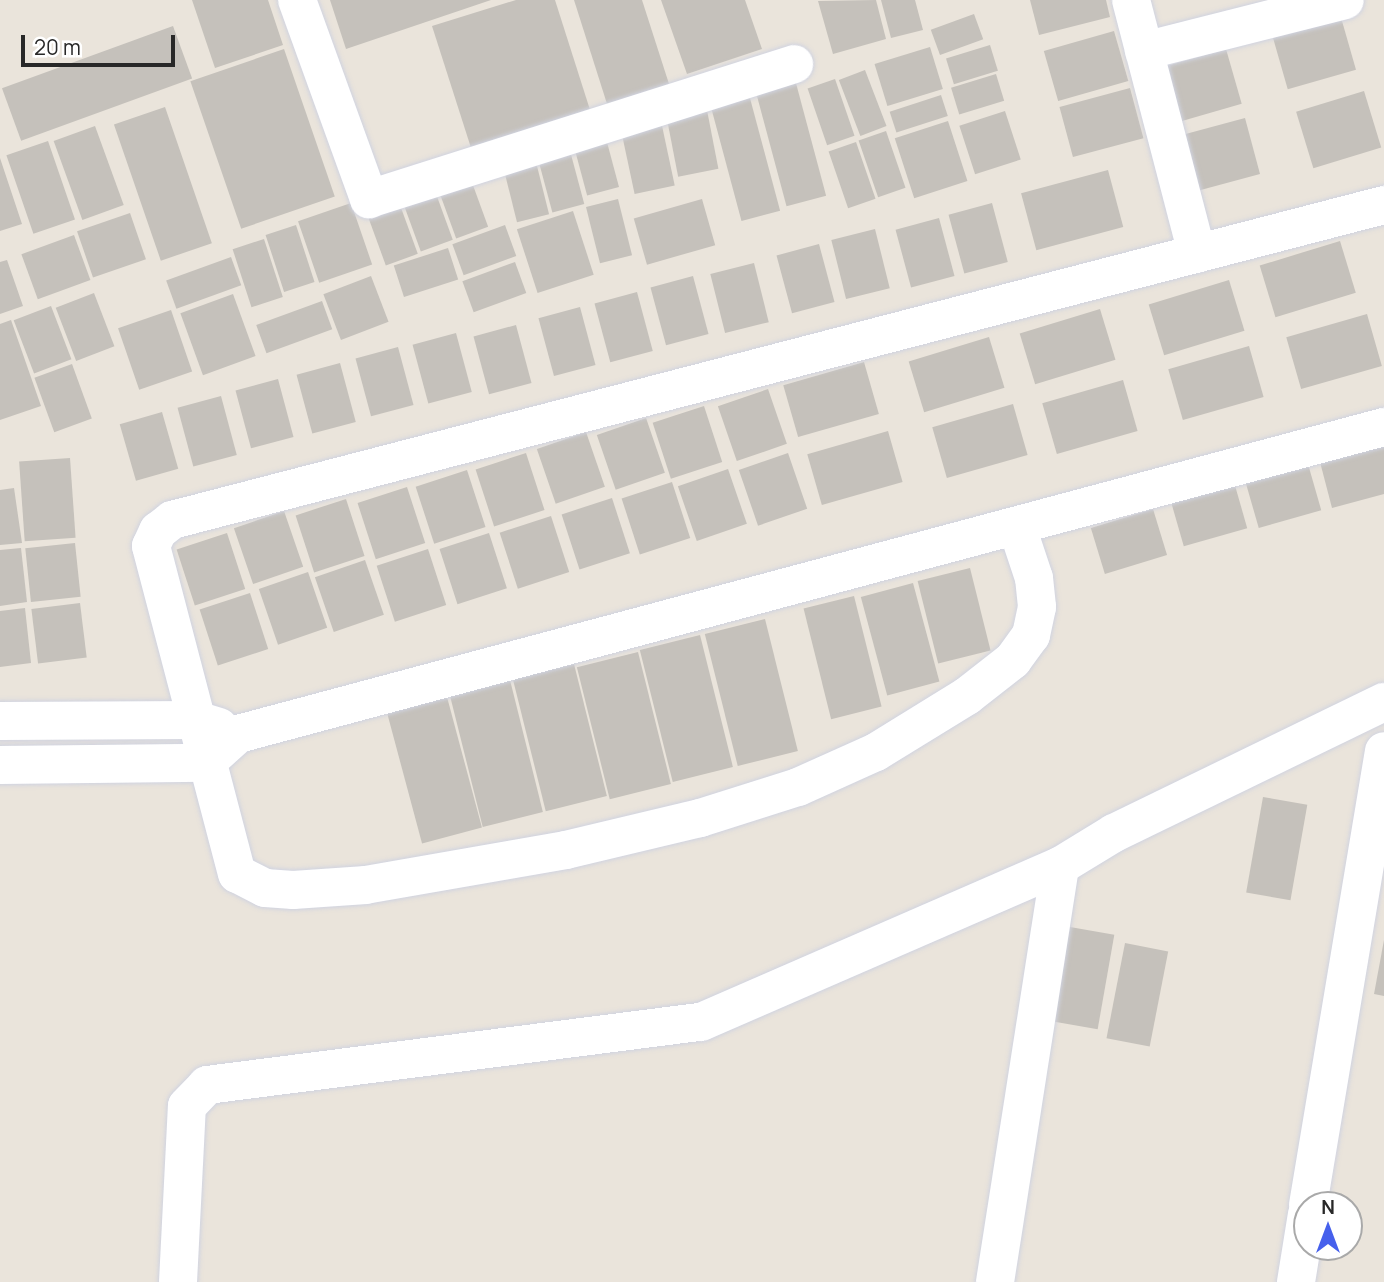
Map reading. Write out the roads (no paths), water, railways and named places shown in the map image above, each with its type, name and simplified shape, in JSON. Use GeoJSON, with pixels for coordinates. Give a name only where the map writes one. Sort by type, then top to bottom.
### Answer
{"type":"FeatureCollection","features":[{"type":"Feature","properties":{"kind":"street"},"geometry":{"type":"LineString","coordinates":[[297,0],[369,199],[794,64]]}},
{"type":"Feature","properties":{"kind":"street"},"geometry":{"type":"LineString","coordinates":[[1131,0],[1197,254]]}},
{"type":"Feature","properties":{"kind":"street"},"geometry":{"type":"LineString","coordinates":[[1144,51],[1345,0]]}},
{"type":"Feature","properties":{"kind":"street"},"geometry":{"type":"LineString","coordinates":[[1017,527],[1034,578],[1037,607],[1031,635],[1013,660],[967,696],[876,752],[799,787],[700,818],[566,850],[366,885],[265,888],[237,874],[151,546],[158,531],[172,520],[1384,205]]}},
{"type":"Feature","properties":{"kind":"street"},"geometry":{"type":"LineString","coordinates":[[0,765],[206,763],[238,734],[1384,427]]}},
{"type":"Feature","properties":{"kind":"street"},"geometry":{"type":"LineString","coordinates":[[178,1282],[187,1106],[207,1086],[701,1022],[1060,866],[1114,833],[1384,702]]}},
{"type":"Feature","properties":{"kind":"street"},"geometry":{"type":"LineString","coordinates":[[0,721],[197,720],[238,734]]}},
{"type":"Feature","properties":{"kind":"street"},"geometry":{"type":"LineString","coordinates":[[1310,1191],[1384,751]]}},
{"type":"Feature","properties":{"kind":"street"},"geometry":{"type":"LineString","coordinates":[[995,1282],[1060,866]]}},
{"type":"Feature","properties":{"kind":"street"},"geometry":{"type":"LineString","coordinates":[[1296,1282],[1299,1261]]}}]}
